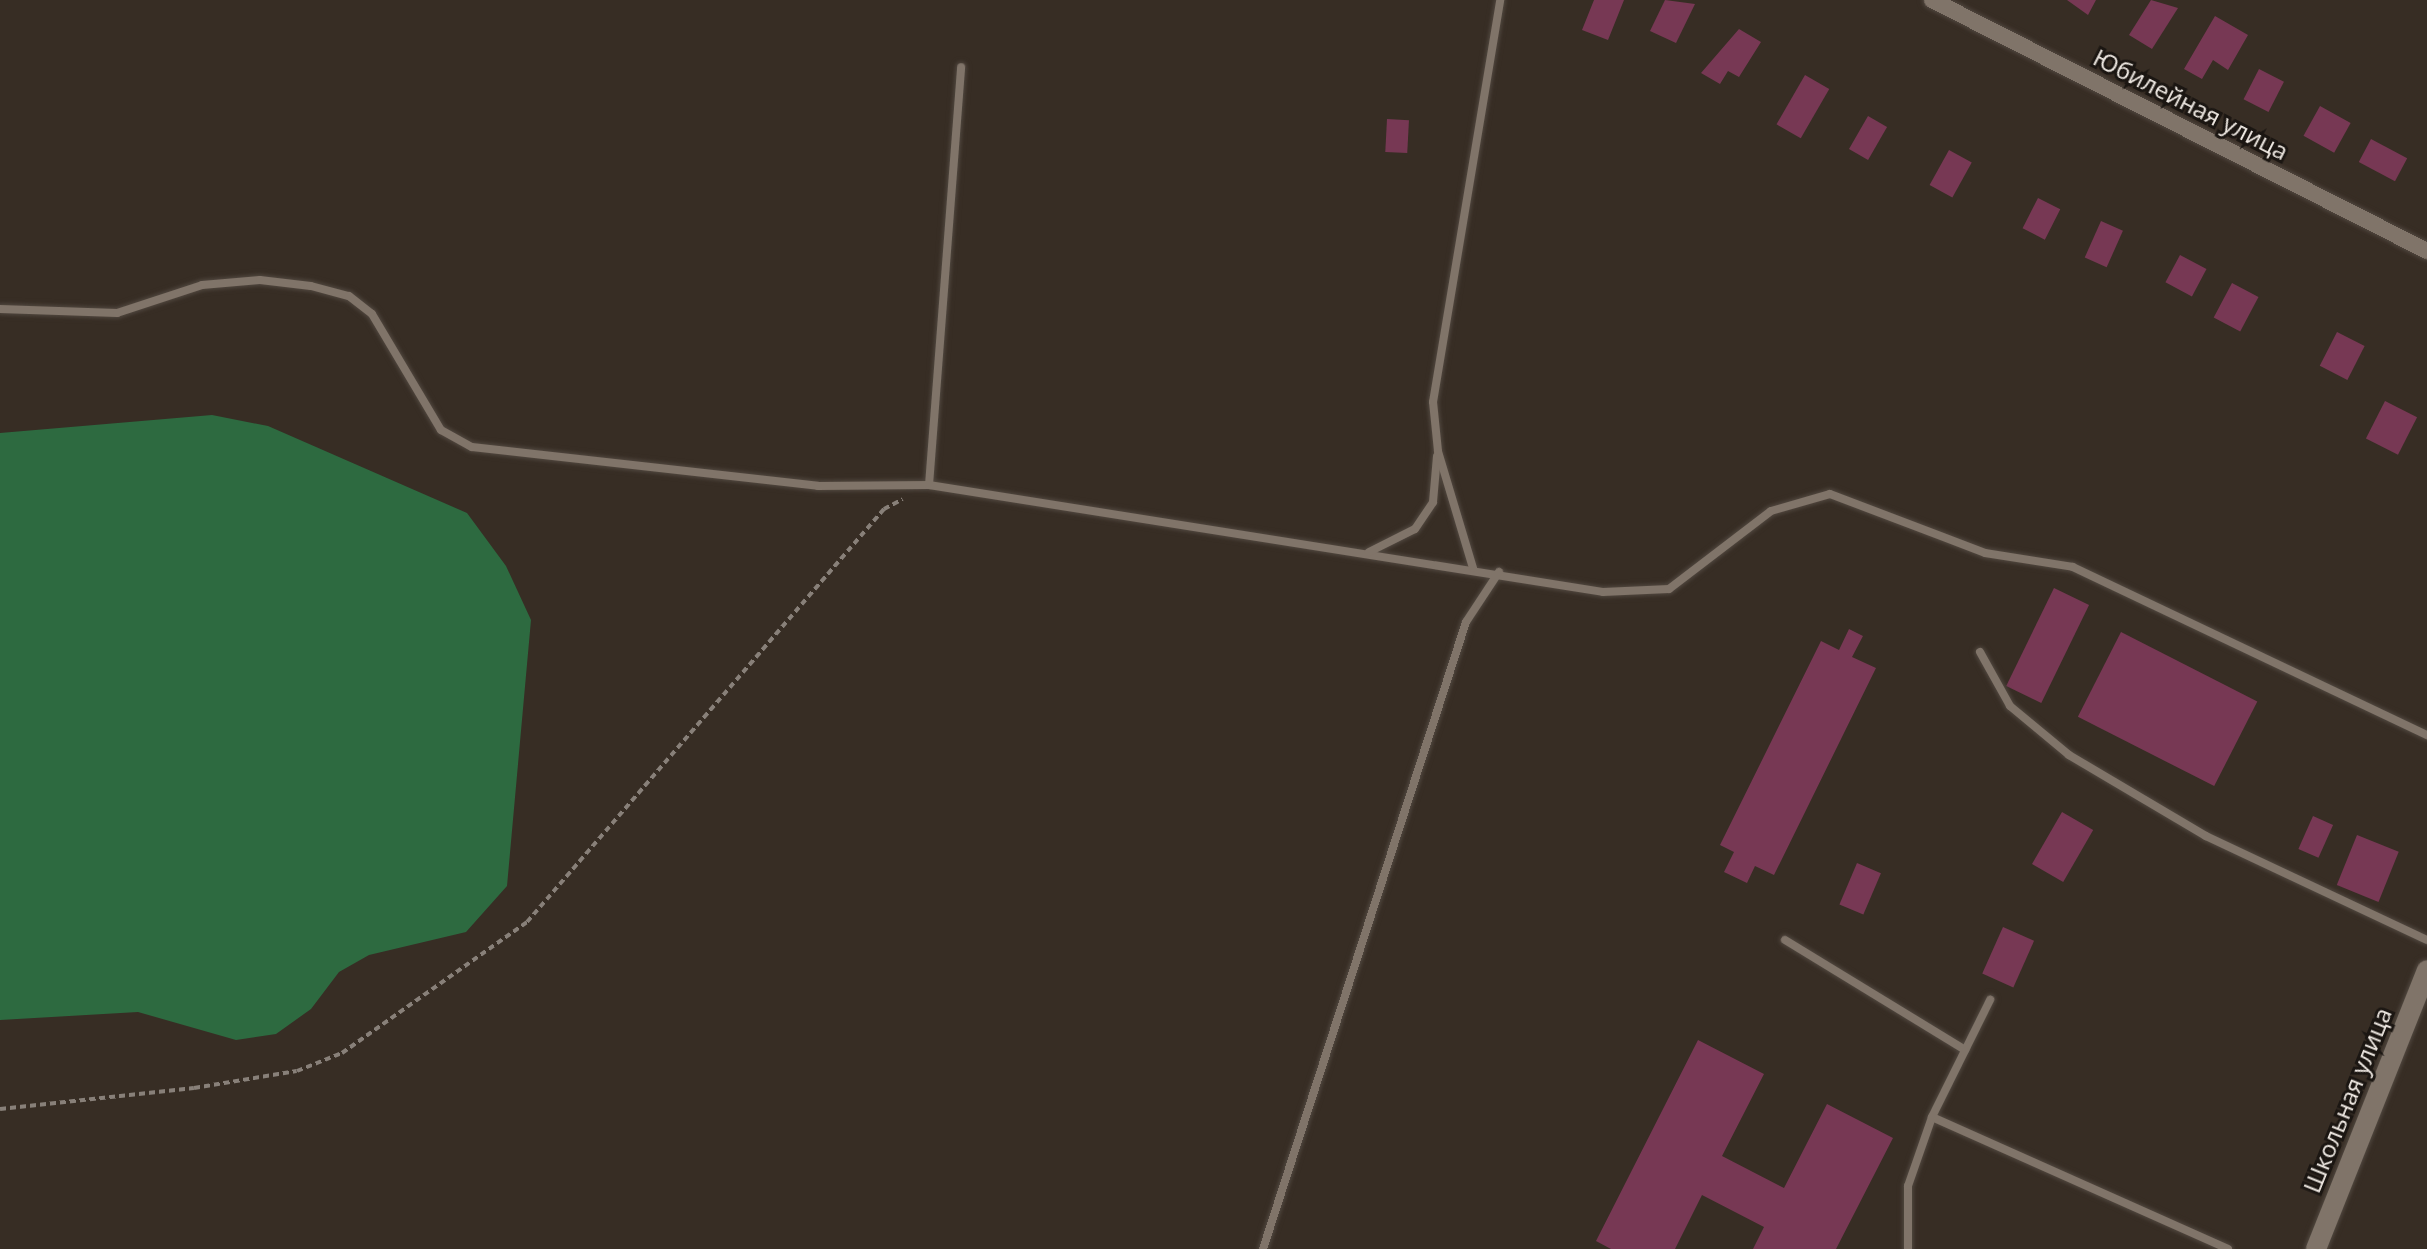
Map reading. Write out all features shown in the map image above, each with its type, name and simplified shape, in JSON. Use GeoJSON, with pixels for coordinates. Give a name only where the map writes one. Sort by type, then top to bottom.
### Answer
{"type":"FeatureCollection","features":[{"type":"Feature","properties":{"kind":"street","name":"Юбилейная улица"},"geometry":{"type":"LineString","coordinates":[[1932,0],[2427,251]]}},
{"type":"Feature","properties":{"kind":"street","name":"Школьная улица"},"geometry":{"type":"LineString","coordinates":[[2316,1249],[2427,970]]}},
{"type":"Feature","properties":{"kind":"lane"},"geometry":{"type":"LineString","coordinates":[[1473,568],[1438,451],[1433,402],[1500,0]]}},
{"type":"Feature","properties":{"kind":"lane"},"geometry":{"type":"LineString","coordinates":[[929,485],[961,67]]}},
{"type":"Feature","properties":{"kind":"lane"},"geometry":{"type":"LineString","coordinates":[[0,309],[117,313],[202,285],[260,280],[311,286],[349,296],[372,314],[441,430],[472,447],[818,486],[929,485],[1499,572],[1603,592],[1669,589],[1771,511],[1830,494],[1985,553],[2073,567],[2427,735]]}},
{"type":"Feature","properties":{"kind":"lane"},"geometry":{"type":"LineString","coordinates":[[1369,553],[1415,529],[1433,502],[1438,451]]}},
{"type":"Feature","properties":{"kind":"lane"},"geometry":{"type":"LineString","coordinates":[[1263,1249],[1466,622],[1499,572]]}},
{"type":"Feature","properties":{"kind":"lane"},"geometry":{"type":"LineString","coordinates":[[1980,652],[2010,706],[2069,755],[2206,836],[2427,940]]}},
{"type":"Feature","properties":{"kind":"lane"},"geometry":{"type":"LineString","coordinates":[[1785,940],[1965,1050]]}},
{"type":"Feature","properties":{"kind":"lane"},"geometry":{"type":"LineString","coordinates":[[1908,1249],[1908,1186],[1932,1117],[1990,1000]]}},
{"type":"Feature","properties":{"kind":"lane"},"geometry":{"type":"LineString","coordinates":[[1932,1117],[2228,1249]]}},
{"type":"Feature","properties":{"kind":"path"},"geometry":{"type":"LineString","coordinates":[[0,1109],[297,1071],[342,1053],[527,922],[884,509],[929,485]]}},
{"type":"Feature","properties":{"kind":"green space"},"geometry":{"type":"Polygon","coordinates":[[[212,415],[268,426],[467,513],[506,566],[531,620],[507,886],[466,932],[369,955],[339,972],[311,1009],[276,1034],[236,1040],[138,1012],[0,1020],[0,433],[212,415]]]}},
{"type":"Feature","properties":{"kind":"building"},"geometry":{"type":"Polygon","coordinates":[[[1594,0],[1624,0],[1608,40],[1582,30],[1594,0]]]}},
{"type":"Feature","properties":{"kind":"building"},"geometry":{"type":"Polygon","coordinates":[[[1665,0],[1695,4],[1676,43],[1650,31],[1665,0]]]}},
{"type":"Feature","properties":{"kind":"building"},"geometry":{"type":"Polygon","coordinates":[[[2067,0],[2096,0],[2088,15],[2067,0]]]}},
{"type":"Feature","properties":{"kind":"building"},"geometry":{"type":"Polygon","coordinates":[[[2151,0],[2178,8],[2152,49],[2129,35],[2151,0]]]}},
{"type":"Feature","properties":{"kind":"building"},"geometry":{"type":"Polygon","coordinates":[[[2215,16],[2248,35],[2228,70],[2213,60],[2202,79],[2184,69],[2215,16]]]}},
{"type":"Feature","properties":{"kind":"building"},"geometry":{"type":"Polygon","coordinates":[[[1739,29],[1761,42],[1739,77],[1728,71],[1720,84],[1701,73],[1739,29]]]}},
{"type":"Feature","properties":{"kind":"building"},"geometry":{"type":"Polygon","coordinates":[[[2259,69],[2284,82],[2269,112],[2244,99],[2259,69]]]}},
{"type":"Feature","properties":{"kind":"building"},"geometry":{"type":"Polygon","coordinates":[[[1805,75],[1829,89],[1801,138],[1776,124],[1805,75]]]}},
{"type":"Feature","properties":{"kind":"building"},"geometry":{"type":"Polygon","coordinates":[[[2320,106],[2351,123],[2334,153],[2304,136],[2320,106]]]}},
{"type":"Feature","properties":{"kind":"building"},"geometry":{"type":"Polygon","coordinates":[[[1868,116],[1887,127],[1868,160],[1849,149],[1868,116]]]}},
{"type":"Feature","properties":{"kind":"building"},"geometry":{"type":"Polygon","coordinates":[[[1387,119],[1409,120],[1407,153],[1385,152],[1387,119]]]}},
{"type":"Feature","properties":{"kind":"building"},"geometry":{"type":"Polygon","coordinates":[[[2371,139],[2407,158],[2395,181],[2359,162],[2371,139]]]}},
{"type":"Feature","properties":{"kind":"building"},"geometry":{"type":"Polygon","coordinates":[[[1949,150],[1972,163],[1952,198],[1930,185],[1949,150]]]}},
{"type":"Feature","properties":{"kind":"building"},"geometry":{"type":"Polygon","coordinates":[[[2038,198],[2060,209],[2045,240],[2023,228],[2038,198]]]}},
{"type":"Feature","properties":{"kind":"building"},"geometry":{"type":"Polygon","coordinates":[[[2101,221],[2123,231],[2107,267],[2085,258],[2101,221]]]}},
{"type":"Feature","properties":{"kind":"building"},"geometry":{"type":"Polygon","coordinates":[[[2180,255],[2206,269],[2192,296],[2165,282],[2180,255]]]}},
{"type":"Feature","properties":{"kind":"building"},"geometry":{"type":"Polygon","coordinates":[[[2232,283],[2258,297],[2240,332],[2214,317],[2232,283]]]}},
{"type":"Feature","properties":{"kind":"building"},"geometry":{"type":"Polygon","coordinates":[[[2337,332],[2365,346],[2347,380],[2320,366],[2337,332]]]}},
{"type":"Feature","properties":{"kind":"building"},"geometry":{"type":"Polygon","coordinates":[[[2385,401],[2417,417],[2398,455],[2366,438],[2385,401]]]}},
{"type":"Feature","properties":{"kind":"building"},"geometry":{"type":"Polygon","coordinates":[[[2054,588],[2089,605],[2041,703],[2006,686],[2054,588]]]}},
{"type":"Feature","properties":{"kind":"building"},"geometry":{"type":"Polygon","coordinates":[[[1849,629],[1863,636],[1852,657],[1876,668],[1774,875],[1755,866],[1747,883],[1724,872],[1734,852],[1720,845],[1821,641],[1839,650],[1849,629]]]}},
{"type":"Feature","properties":{"kind":"building"},"geometry":{"type":"Polygon","coordinates":[[[2121,632],[2257,701],[2214,786],[2078,717],[2121,632]]]}},
{"type":"Feature","properties":{"kind":"building"},"geometry":{"type":"Polygon","coordinates":[[[2062,812],[2093,830],[2063,882],[2032,864],[2062,812]]]}},
{"type":"Feature","properties":{"kind":"building"},"geometry":{"type":"Polygon","coordinates":[[[2313,816],[2333,825],[2318,858],[2298,849],[2313,816]]]}},
{"type":"Feature","properties":{"kind":"building"},"geometry":{"type":"Polygon","coordinates":[[[2357,835],[2399,852],[2378,902],[2337,885],[2357,835]]]}},
{"type":"Feature","properties":{"kind":"building"},"geometry":{"type":"Polygon","coordinates":[[[1857,863],[1881,873],[1863,915],[1839,904],[1857,863]]]}},
{"type":"Feature","properties":{"kind":"building"},"geometry":{"type":"Polygon","coordinates":[[[2003,927],[2034,941],[2013,987],[1982,974],[2003,927]]]}},
{"type":"Feature","properties":{"kind":"building"},"geometry":{"type":"Polygon","coordinates":[[[1698,1040],[1764,1074],[1722,1156],[1784,1188],[1827,1104],[1893,1138],[1836,1249],[1753,1249],[1764,1227],[1702,1195],[1675,1249],[1611,1249],[1596,1241],[1698,1040]]]}}]}
